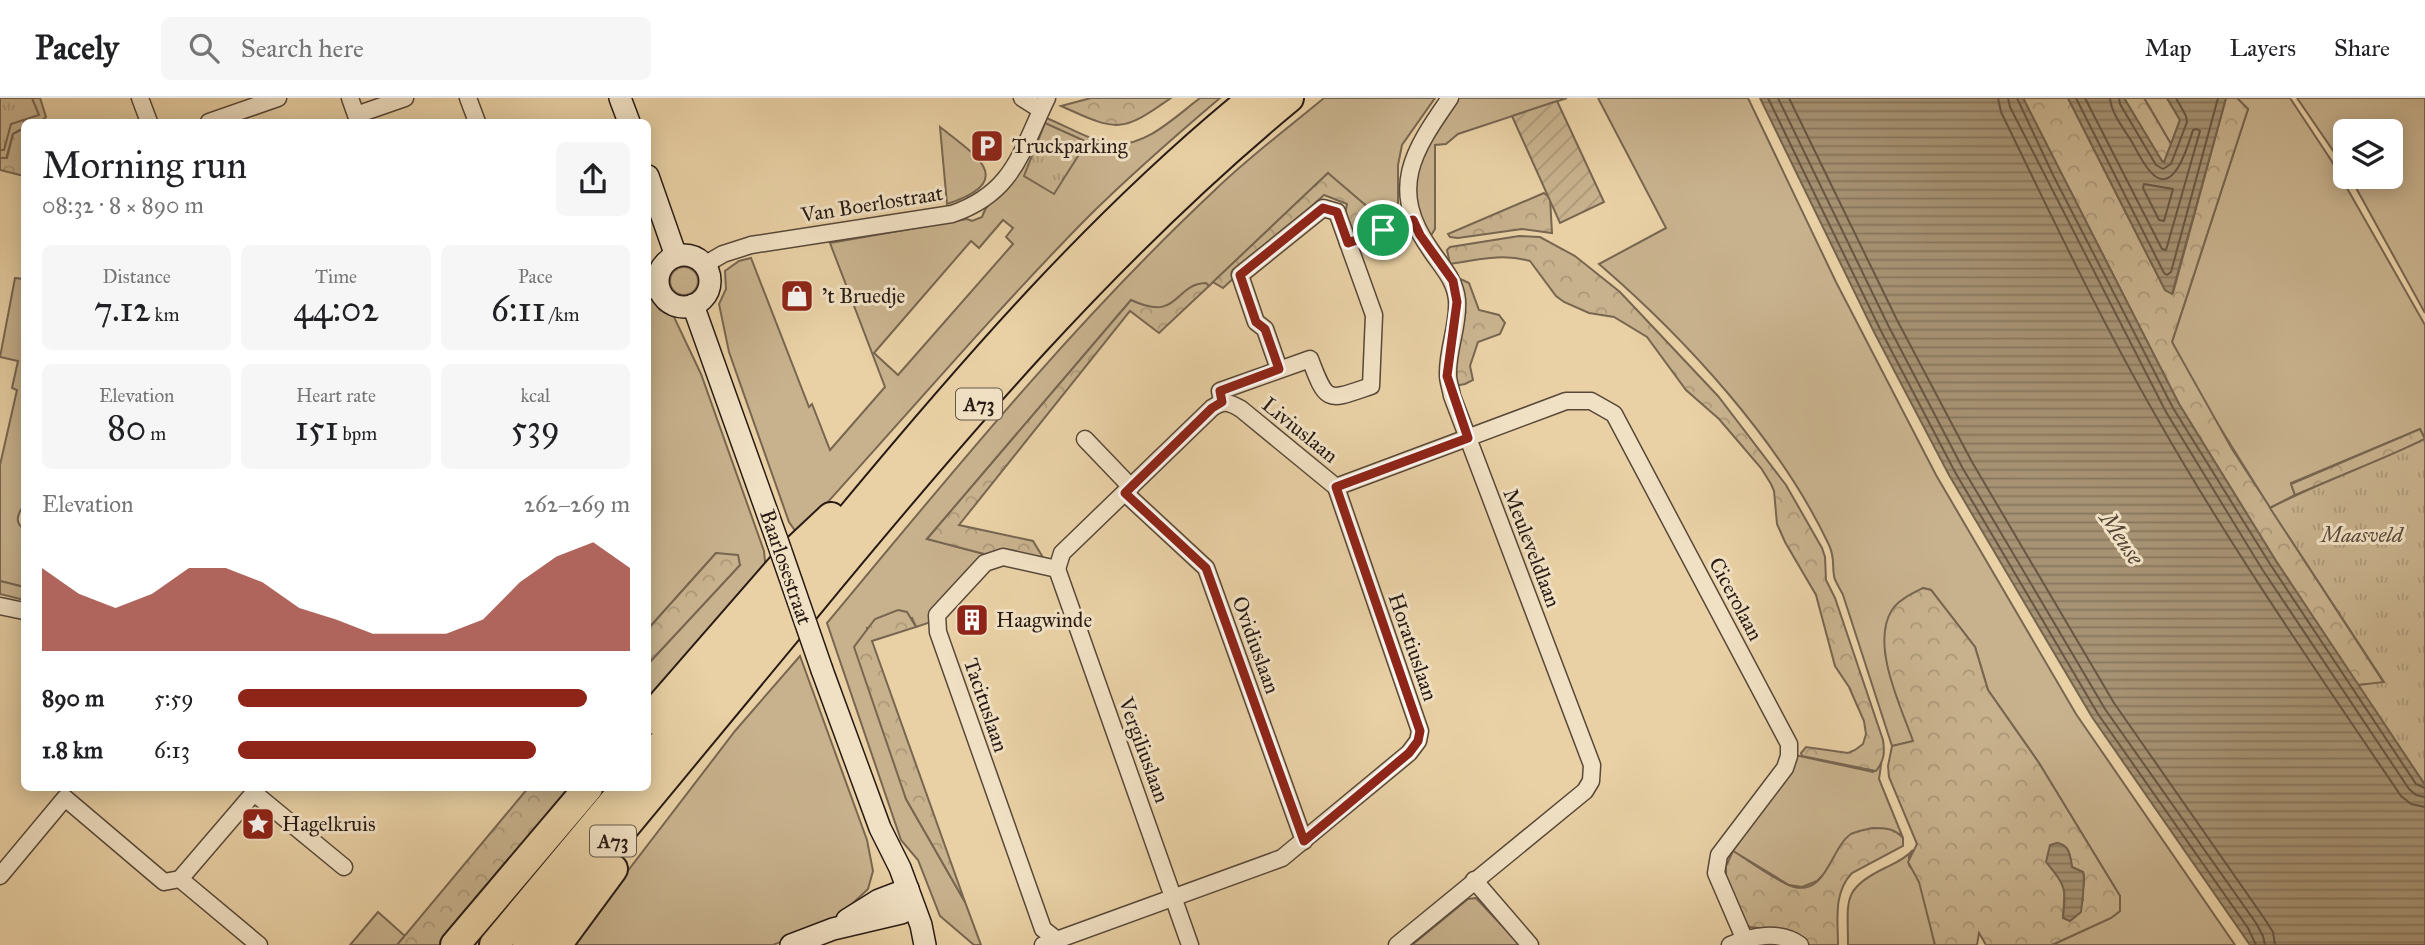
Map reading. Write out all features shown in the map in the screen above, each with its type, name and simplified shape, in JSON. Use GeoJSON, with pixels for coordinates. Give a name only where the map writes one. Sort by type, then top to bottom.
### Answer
{"type":"FeatureCollection","features":[{"type":"Feature","properties":{"kind":"highway","name":"A73"},"geometry":{"type":"LineString","coordinates":[[651,757],[990,353],[1080,256],[1154,185],[1253,98]]}},
{"type":"Feature","properties":{"kind":"highway","name":"A73"},"geometry":{"type":"LineString","coordinates":[[527,945],[887,510],[1042,332],[1172,201],[1289,98]]}},
{"type":"Feature","properties":{"kind":"highway","name":"A73"},"geometry":{"type":"LineString","coordinates":[[651,717],[797,549],[911,444]]}},
{"type":"Feature","properties":{"kind":"highway","name":"A73"},"geometry":{"type":"LineString","coordinates":[[557,945],[619,862],[699,738]]}},
{"type":"Feature","properties":{"kind":"highway","name":"A73"},"geometry":{"type":"LineString","coordinates":[[455,945],[585,791]]}},
{"type":"Feature","properties":{"kind":"highway","name":"A73"},"geometry":{"type":"LineString","coordinates":[[494,945],[622,791]]}},
{"type":"Feature","properties":{"kind":"street"},"geometry":{"type":"LineString","coordinates":[[140,98],[148,119]]}},
{"type":"Feature","properties":{"kind":"street"},"geometry":{"type":"LineString","coordinates":[[218,119],[278,98]]}},
{"type":"Feature","properties":{"kind":"street"},"geometry":{"type":"LineString","coordinates":[[350,98],[356,115],[405,98]]}},
{"type":"Feature","properties":{"kind":"street"},"geometry":{"type":"LineString","coordinates":[[468,98],[476,119]]}},
{"type":"Feature","properties":{"kind":"street"},"geometry":{"type":"LineString","coordinates":[[620,98],[628,119]]}},
{"type":"Feature","properties":{"kind":"street"},"geometry":{"type":"LineString","coordinates":[[1022,98],[1044,104]]}},
{"type":"Feature","properties":{"kind":"street","name":"Meuleveldlaan"},"geometry":{"type":"LineString","coordinates":[[1397,945],[1585,791],[1591,781],[1592,765],[1447,376],[1457,302],[1453,281],[1420,235],[1413,220],[1408,195],[1411,165],[1423,137],[1450,98]]}},
{"type":"Feature","properties":{"kind":"street","name":"Van Boerlostraat"},"geometry":{"type":"LineString","coordinates":[[704,265],[723,254],[751,245],[952,214],[972,207],[994,193],[1011,173],[1044,104]]}},
{"type":"Feature","properties":{"kind":"street"},"geometry":{"type":"LineString","coordinates":[[651,185],[676,256]]}},
{"type":"Feature","properties":{"kind":"street"},"geometry":{"type":"LineString","coordinates":[[1058,569],[1062,553],[1212,408],[1222,402],[1220,391],[1310,359],[1321,388],[1328,396],[1338,397],[1371,386],[1374,315],[1337,212],[1323,208],[1240,275],[1256,322],[1265,329],[1279,369]]}},
{"type":"Feature","properties":{"kind":"street"},"geometry":{"type":"LineString","coordinates":[[1348,243],[1413,220]]}},
{"type":"Feature","properties":{"kind":"street"},"geometry":{"type":"LineString","coordinates":[[676,256],[692,256],[704,265],[709,275],[709,285],[703,298],[693,305],[672,304],[653,289],[662,268],[676,256]]}},
{"type":"Feature","properties":{"kind":"street","name":"Baarlosestraat"},"geometry":{"type":"LineString","coordinates":[[693,305],[880,828],[900,868],[904,901],[915,945]]}},
{"type":"Feature","properties":{"kind":"street","name":"Cicerolaan"},"geometry":{"type":"LineString","coordinates":[[1468,438],[1566,401],[1591,401],[1614,414],[1790,744],[1785,768],[1719,855],[1716,873],[1740,943]]}},
{"type":"Feature","properties":{"kind":"street","name":"Liviuslaan"},"geometry":{"type":"LineString","coordinates":[[1222,402],[1229,402],[1241,409],[1336,487],[1468,438]]}},
{"type":"Feature","properties":{"kind":"street"},"geometry":{"type":"LineString","coordinates":[[1085,439],[1128,490]]}},
{"type":"Feature","properties":{"kind":"street","name":"Horatiuslaan"},"geometry":{"type":"LineString","coordinates":[[1174,898],[1282,858],[1409,753],[1418,741],[1420,731],[1336,487]]}},
{"type":"Feature","properties":{"kind":"street","name":"Ovidiuslaan"},"geometry":{"type":"LineString","coordinates":[[1128,490],[1206,568],[1304,841]]}},
{"type":"Feature","properties":{"kind":"street","name":"Tacituslaan"},"geometry":{"type":"LineString","coordinates":[[1058,569],[1003,557],[985,563],[937,615],[938,632],[1043,929],[1050,942],[1174,898]]}},
{"type":"Feature","properties":{"kind":"street","name":"Vergiliuslaan"},"geometry":{"type":"LineString","coordinates":[[1058,569],[1190,945]]}},
{"type":"Feature","properties":{"kind":"street"},"geometry":{"type":"LineString","coordinates":[[0,606],[21,610]]}},
{"type":"Feature","properties":{"kind":"street"},"geometry":{"type":"LineString","coordinates":[[0,876],[65,799],[164,882],[180,879],[255,791]]}},
{"type":"Feature","properties":{"kind":"street"},"geometry":{"type":"LineString","coordinates":[[257,791],[344,867]]}},
{"type":"Feature","properties":{"kind":"street"},"geometry":{"type":"LineString","coordinates":[[180,879],[259,945]]}},
{"type":"Feature","properties":{"kind":"street"},"geometry":{"type":"LineString","coordinates":[[1474,880],[1530,945]]}},
{"type":"Feature","properties":{"kind":"street"},"geometry":{"type":"LineString","coordinates":[[791,945],[833,929],[879,900],[904,901]]}},
{"type":"Feature","properties":{"kind":"street","name":"Baarlosestraat"},"geometry":{"type":"LineString","coordinates":[[904,901],[925,945]]}},
{"type":"Feature","properties":{"kind":"street"},"geometry":{"type":"LineString","coordinates":[[1740,943],[1770,936],[1791,939],[1800,945]]}},
{"type":"Feature","properties":{"kind":"green space"},"geometry":{"type":"Polygon","coordinates":[[[0,98],[40,98],[46,117],[21,119],[21,130],[13,134],[6,159],[0,158],[0,98]]]}},
{"type":"Feature","properties":{"kind":"green space"},"geometry":{"type":"Polygon","coordinates":[[[0,98],[32,98],[39,115],[11,124],[4,150],[0,150],[0,98]]]}},
{"type":"Feature","properties":{"kind":"green space"},"geometry":{"type":"Polygon","coordinates":[[[1091,98],[1171,98],[1140,118],[1118,125],[1095,120],[1061,106],[1091,98]]]}},
{"type":"Feature","properties":{"kind":"green space"},"geometry":{"type":"Polygon","coordinates":[[[1200,98],[1220,98],[1118,188],[1048,258],[798,535],[789,522],[729,352],[719,304],[726,289],[725,271],[739,261],[751,258],[809,407],[812,404],[830,450],[885,387],[830,243],[967,219],[972,221],[982,217],[988,206],[1020,172],[1046,118],[1096,140],[1125,144],[1149,136],[1200,98]],[[1003,220],[979,248],[971,241],[874,353],[898,375],[1013,244],[1006,237],[1013,228],[1003,220]]]}},
{"type":"Feature","properties":{"kind":"green space"},"geometry":{"type":"Polygon","coordinates":[[[1324,98],[1435,98],[1402,145],[1398,165],[1398,204],[1380,229],[1328,173],[1209,286],[1196,285],[1166,307],[1159,309],[1148,308],[1131,300],[927,539],[988,555],[931,622],[916,627],[912,618],[867,628],[906,799],[965,902],[981,945],[974,945],[940,916],[918,860],[901,840],[827,623],[1014,400],[1112,293],[1228,178],[1324,98]]]}},
{"type":"Feature","properties":{"kind":"green space"},"geometry":{"type":"Polygon","coordinates":[[[1458,98],[1567,98],[1458,134],[1446,144],[1435,145],[1435,229],[1430,237],[1418,214],[1414,177],[1429,141],[1458,98]]]}},
{"type":"Feature","properties":{"kind":"green space"},"geometry":{"type":"Polygon","coordinates":[[[1598,98],[1748,98],[1836,282],[1936,475],[2076,714],[2235,945],[2052,945],[2111,918],[2120,911],[2120,896],[2039,763],[1988,690],[1975,647],[1931,590],[1923,588],[1885,652],[1891,678],[1914,741],[1892,746],[1833,572],[1831,550],[1809,506],[1728,393],[1664,324],[1599,264],[1666,228],[1598,98]]]}},
{"type":"Feature","properties":{"kind":"green space"},"geometry":{"type":"Polygon","coordinates":[[[2023,98],[2068,98],[2165,290],[2173,293],[2226,98],[2237,98],[2248,109],[2172,342],[2232,449],[2384,683],[2358,685],[2276,561],[2179,404],[2023,98]]]}},
{"type":"Feature","properties":{"kind":"green space"},"geometry":{"type":"Polygon","coordinates":[[[2124,98],[2144,98],[2171,144],[2165,162],[2162,162],[2124,98]]]}},
{"type":"Feature","properties":{"kind":"green space"},"geometry":{"type":"Polygon","coordinates":[[[2144,98],[2167,98],[2180,120],[2171,144],[2144,98]]]}},
{"type":"Feature","properties":{"kind":"green space"},"geometry":{"type":"Polygon","coordinates":[[[2237,98],[2290,98],[2333,164],[2333,189],[2348,189],[2425,325],[2425,438],[2420,429],[2291,483],[2295,495],[2270,508],[2201,397],[2172,342],[2248,109],[2237,98]]]}},
{"type":"Feature","properties":{"kind":"green space"},"geometry":{"type":"Polygon","coordinates":[[[2297,98],[2425,98],[2425,313],[2357,189],[2403,189],[2403,119],[2333,119],[2333,150],[2297,98]]]}},
{"type":"Feature","properties":{"kind":"green space"},"geometry":{"type":"Polygon","coordinates":[[[1557,101],[1604,202],[1560,223],[1512,116],[1557,101]]]}},
{"type":"Feature","properties":{"kind":"green space"},"geometry":{"type":"Polygon","coordinates":[[[1045,123],[1087,142],[1054,194],[1024,176],[1045,123]]]}},
{"type":"Feature","properties":{"kind":"green space"},"geometry":{"type":"Polygon","coordinates":[[[940,127],[977,158],[986,177],[981,186],[969,195],[947,204],[940,127]]]}},
{"type":"Feature","properties":{"kind":"green space"},"geometry":{"type":"Polygon","coordinates":[[[21,130],[21,175],[0,170],[0,158],[7,158],[13,134],[21,130]]]}},
{"type":"Feature","properties":{"kind":"green space"},"geometry":{"type":"Polygon","coordinates":[[[1328,173],[1370,209],[1380,229],[1352,236],[1345,215],[1347,204],[1324,195],[1223,288],[1213,282],[1328,173]]]}},
{"type":"Feature","properties":{"kind":"green space"},"geometry":{"type":"Polygon","coordinates":[[[1544,193],[1550,198],[1552,233],[1522,229],[1458,238],[1448,234],[1544,193]]]}},
{"type":"Feature","properties":{"kind":"green space"},"geometry":{"type":"Polygon","coordinates":[[[1519,236],[1540,237],[1575,256],[1620,292],[1718,396],[1786,485],[1822,548],[1826,580],[1835,598],[1883,740],[1883,757],[1876,771],[1802,756],[1801,753],[1806,747],[1848,753],[1863,744],[1866,734],[1864,721],[1849,687],[1835,666],[1816,595],[1777,524],[1774,491],[1761,468],[1719,419],[1686,390],[1647,337],[1614,317],[1589,313],[1564,302],[1556,296],[1530,261],[1500,257],[1450,264],[1447,250],[1450,247],[1519,236]]]}},
{"type":"Feature","properties":{"kind":"green space"},"geometry":{"type":"Polygon","coordinates":[[[684,267],[694,271],[698,281],[694,291],[684,295],[674,291],[670,281],[674,271],[684,267]]]}},
{"type":"Feature","properties":{"kind":"green space"},"geometry":{"type":"Polygon","coordinates":[[[1454,276],[1469,283],[1479,310],[1499,315],[1505,323],[1500,334],[1478,342],[1470,366],[1473,380],[1454,386],[1454,276]]]}},
{"type":"Feature","properties":{"kind":"green space"},"geometry":{"type":"Polygon","coordinates":[[[15,278],[21,279],[21,510],[18,519],[21,526],[21,586],[0,581],[0,465],[17,390],[12,388],[18,361],[0,357],[15,278]]]}},
{"type":"Feature","properties":{"kind":"green space"},"geometry":{"type":"Polygon","coordinates":[[[1206,283],[1209,286],[1159,333],[1130,311],[959,525],[1033,541],[1044,559],[988,555],[927,539],[1131,300],[1147,306],[1168,305],[1187,289],[1206,283]]]}},
{"type":"Feature","properties":{"kind":"green space"},"geometry":{"type":"Polygon","coordinates":[[[651,300],[660,310],[674,317],[701,374],[764,551],[766,572],[651,705],[651,661],[740,565],[716,553],[651,626],[651,300]]]}},
{"type":"Feature","properties":{"kind":"green space"},"geometry":{"type":"Polygon","coordinates":[[[2420,429],[2425,439],[2295,495],[2291,484],[2420,429]]]}},
{"type":"Feature","properties":{"kind":"green space","name":"Maasveld"},"geometry":{"type":"Polygon","coordinates":[[[2425,439],[2425,785],[2358,685],[2384,682],[2270,508],[2425,439]]]}},
{"type":"Feature","properties":{"kind":"green space"},"geometry":{"type":"Polygon","coordinates":[[[716,553],[738,555],[740,565],[651,661],[651,626],[716,553]]]}},
{"type":"Feature","properties":{"kind":"green space"},"geometry":{"type":"Polygon","coordinates":[[[0,581],[21,586],[21,599],[0,594],[0,581]]]}},
{"type":"Feature","properties":{"kind":"green space"},"geometry":{"type":"Polygon","coordinates":[[[1923,588],[1931,590],[1975,647],[1988,690],[2039,763],[2120,896],[2120,911],[2111,918],[2052,945],[1986,945],[1979,933],[1977,945],[1935,945],[1919,882],[1908,862],[1917,844],[1889,777],[1888,766],[1892,746],[1913,741],[1890,676],[1884,640],[1886,624],[1895,606],[1923,588]],[[2057,843],[2065,890],[2063,917],[2083,900],[2084,879],[2083,872],[2072,867],[2065,846],[2057,843]]]}},
{"type":"Feature","properties":{"kind":"green space"},"geometry":{"type":"Polygon","coordinates":[[[898,610],[907,612],[916,627],[872,641],[965,902],[906,799],[854,647],[875,619],[898,610]]]}},
{"type":"Feature","properties":{"kind":"green space"},"geometry":{"type":"Polygon","coordinates":[[[800,656],[867,840],[873,871],[868,889],[835,920],[773,945],[571,945],[735,731],[800,656]]]}},
{"type":"Feature","properties":{"kind":"green space"},"geometry":{"type":"Polygon","coordinates":[[[1795,755],[1873,772],[1881,765],[1879,779],[1903,838],[1900,834],[1846,839],[1824,874],[1817,881],[1802,887],[1789,885],[1733,851],[1791,766],[1795,755]]]}},
{"type":"Feature","properties":{"kind":"green space"},"geometry":{"type":"Polygon","coordinates":[[[525,791],[575,791],[442,945],[397,945],[525,791]]]}},
{"type":"Feature","properties":{"kind":"green space"},"geometry":{"type":"Polygon","coordinates":[[[1872,828],[1893,830],[1903,838],[1903,846],[1852,873],[1846,881],[1839,898],[1838,945],[1804,945],[1786,931],[1750,927],[1746,924],[1726,877],[1726,866],[1733,851],[1780,881],[1805,888],[1821,877],[1844,840],[1858,831],[1872,828]]]}},
{"type":"Feature","properties":{"kind":"green space"},"geometry":{"type":"Polygon","coordinates":[[[1913,850],[1909,865],[1923,892],[1935,945],[1848,945],[1848,907],[1854,890],[1913,850]]]}},
{"type":"Feature","properties":{"kind":"green space"},"geometry":{"type":"Polygon","coordinates":[[[1476,898],[1520,945],[1412,945],[1468,899],[1476,898]]]}},
{"type":"Feature","properties":{"kind":"green space"},"geometry":{"type":"Polygon","coordinates":[[[378,912],[405,936],[397,945],[350,945],[378,912]]]}},
{"type":"Feature","properties":{"kind":"water","name":"Meuse"},"geometry":{"type":"Polygon","coordinates":[[[1760,98],[2023,98],[2179,404],[2276,561],[2425,785],[2425,945],[2250,945],[2092,717],[1949,475],[1874,332],[1760,98]]]}},
{"type":"Feature","properties":{"kind":"water"},"geometry":{"type":"Polygon","coordinates":[[[2068,98],[2124,98],[2164,162],[2180,120],[2167,98],[2226,98],[2172,294],[2165,290],[2068,98]]]}},
{"type":"Feature","properties":{"kind":"water"},"geometry":{"type":"Polygon","coordinates":[[[2057,843],[2067,849],[2072,867],[2084,875],[2081,912],[2070,921],[2063,918],[2063,887],[2046,862],[2050,845],[2057,843]]]}},
{"type":"Feature","properties":{"kind":"place","name":"Truckparking"},"geometry":{"type":"Point","coordinates":[987,146]}},
{"type":"Feature","properties":{"kind":"place","name":"'t Bruedje"},"geometry":{"type":"Point","coordinates":[797,296]}},
{"type":"Feature","properties":{"kind":"place","name":"Haagwinde"},"geometry":{"type":"Point","coordinates":[972,620]}},
{"type":"Feature","properties":{"kind":"place","name":"Hagelkruis"},"geometry":{"type":"Point","coordinates":[258,824]}},
{"type":"Feature","properties":{"kind":"route"},"geometry":{"type":"LineString","coordinates":[[1323,208],[1337,212],[1348,243],[1383,230],[1413,220],[1420,235],[1453,281],[1457,302],[1447,376],[1468,438],[1336,487],[1420,731],[1418,741],[1409,753],[1304,841],[1206,568],[1125,493],[1212,408],[1222,402],[1220,391],[1279,369],[1265,329],[1256,322],[1240,275],[1323,208]]}}]}
